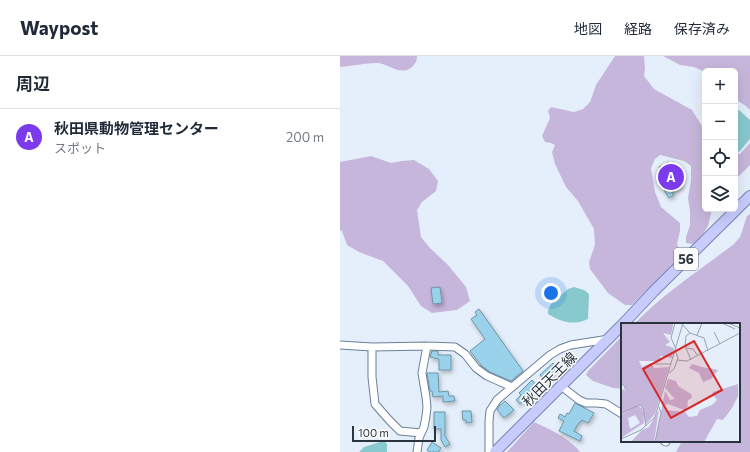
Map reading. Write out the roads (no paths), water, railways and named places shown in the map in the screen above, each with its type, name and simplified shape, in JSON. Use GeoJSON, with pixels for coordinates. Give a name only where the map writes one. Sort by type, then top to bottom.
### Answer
{"type":"FeatureCollection","features":[{"type":"Feature","properties":{"kind":"main road","name":"秋田天王線"},"geometry":{"type":"LineString","coordinates":[[623,323],[750,196]]}},
{"type":"Feature","properties":{"kind":"main road","name":"秋田天王線"},"geometry":{"type":"LineString","coordinates":[[495,452],[609,339],[621,325]]}},
{"type":"Feature","properties":{"kind":"street"},"geometry":{"type":"LineString","coordinates":[[489,452],[490,411],[497,400],[550,355],[560,349],[571,345],[609,339]]}},
{"type":"Feature","properties":{"kind":"street"},"geometry":{"type":"LineString","coordinates":[[340,345],[372,348],[427,346],[455,347],[465,354],[476,368],[487,376],[512,387]]}},
{"type":"Feature","properties":{"kind":"street"},"geometry":{"type":"LineString","coordinates":[[417,452],[420,433],[424,427],[426,412],[426,397],[422,373],[427,346]]}},
{"type":"Feature","properties":{"kind":"street"},"geometry":{"type":"LineString","coordinates":[[372,348],[372,377],[375,404],[400,431],[420,433]]}},
{"type":"Feature","properties":{"kind":"street"},"geometry":{"type":"LineString","coordinates":[[561,386],[579,400],[586,403],[606,404],[621,413]]}},
{"type":"Feature","properties":{"kind":"water"},"geometry":{"type":"Polygon","coordinates":[[[738,110],[750,120],[750,139],[739,152],[738,152],[738,110]]]}},
{"type":"Feature","properties":{"kind":"water"},"geometry":{"type":"Polygon","coordinates":[[[574,287],[584,290],[589,294],[588,319],[573,323],[563,321],[548,314],[551,304],[568,289],[574,287]]]}},
{"type":"Feature","properties":{"kind":"water"},"geometry":{"type":"Polygon","coordinates":[[[385,442],[387,444],[387,452],[359,452],[364,447],[385,442]]]}},
{"type":"Feature","properties":{"kind":"place","name":"秋田県動物管理センター"},"geometry":{"type":"Point","coordinates":[671,177]}}]}
